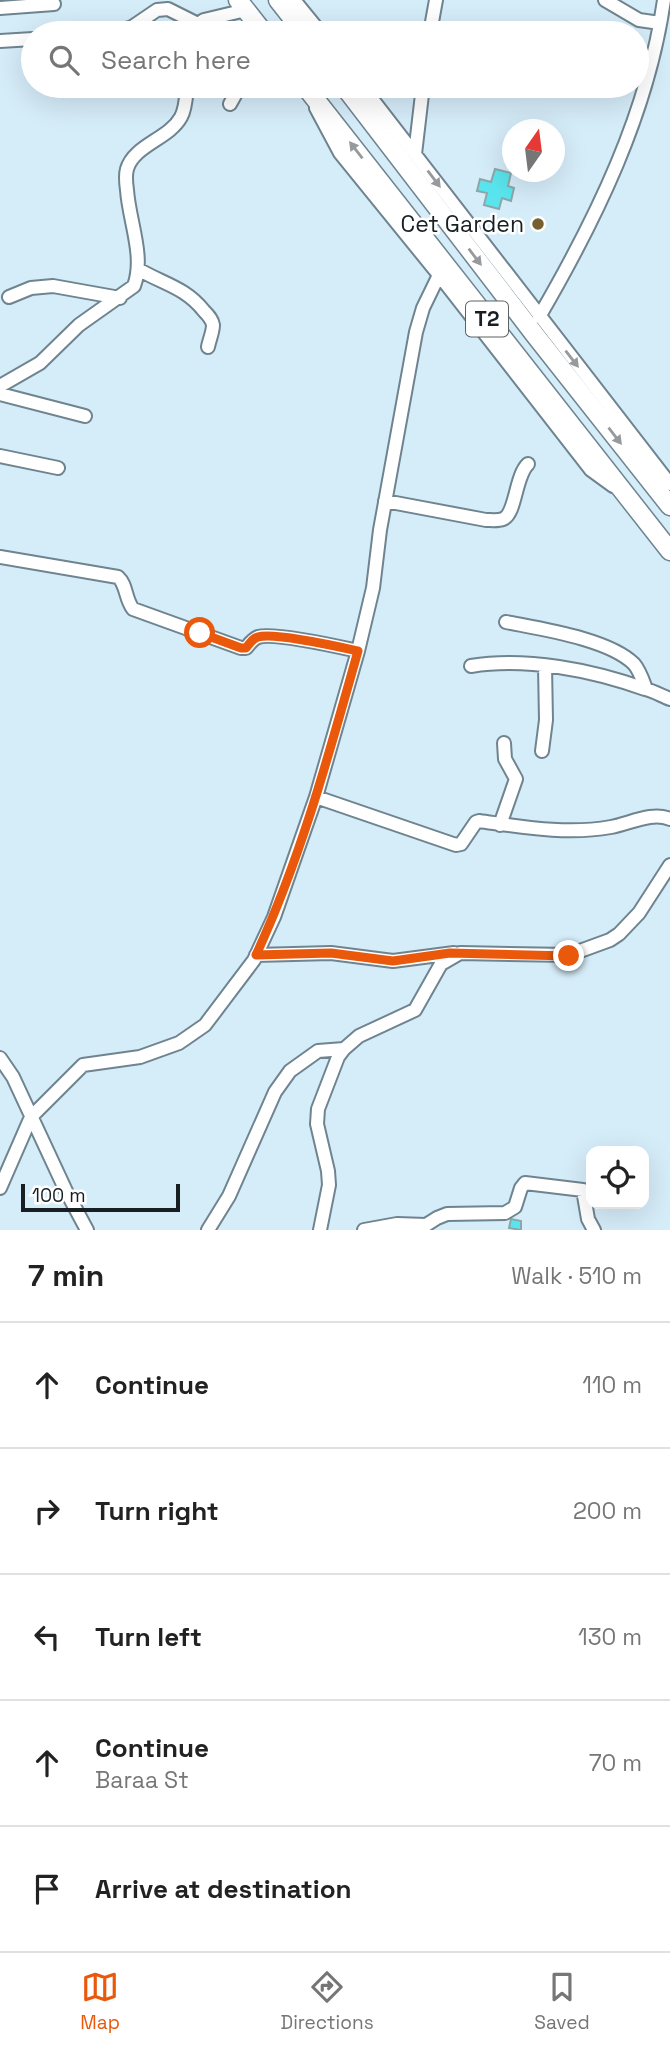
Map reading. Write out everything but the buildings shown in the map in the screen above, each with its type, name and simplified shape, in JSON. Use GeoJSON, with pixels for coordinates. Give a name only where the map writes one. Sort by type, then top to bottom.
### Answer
{"type":"FeatureCollection","features":[{"type":"Feature","properties":{"kind":"highway"},"geometry":{"type":"LineString","coordinates":[[278,0],[295,21]]}},
{"type":"Feature","properties":{"kind":"highway"},"geometry":{"type":"LineString","coordinates":[[242,5],[255,21]]}},
{"type":"Feature","properties":{"kind":"highway","name":"T2"},"geometry":{"type":"LineString","coordinates":[[314,98],[670,551]]}},
{"type":"Feature","properties":{"kind":"highway","name":"T2"},"geometry":{"type":"LineString","coordinates":[[353,98],[670,506]]}},
{"type":"Feature","properties":{"kind":"highway"},"geometry":{"type":"LineString","coordinates":[[625,495],[649,479]]}},
{"type":"Feature","properties":{"kind":"street"},"geometry":{"type":"LineString","coordinates":[[294,0],[311,21]]}},
{"type":"Feature","properties":{"kind":"street"},"geometry":{"type":"LineString","coordinates":[[432,21],[436,0]]}},
{"type":"Feature","properties":{"kind":"street"},"geometry":{"type":"LineString","coordinates":[[605,0],[639,20],[646,21]]}},
{"type":"Feature","properties":{"kind":"street"},"geometry":{"type":"LineString","coordinates":[[649,72],[657,45],[664,0]]}},
{"type":"Feature","properties":{"kind":"street"},"geometry":{"type":"LineString","coordinates":[[0,8],[54,4]]}},
{"type":"Feature","properties":{"kind":"street"},"geometry":{"type":"LineString","coordinates":[[140,21],[157,9],[170,5],[187,21]]}},
{"type":"Feature","properties":{"kind":"street"},"geometry":{"type":"LineString","coordinates":[[207,21],[242,5]]}},
{"type":"Feature","properties":{"kind":"street"},"geometry":{"type":"LineString","coordinates":[[649,21],[660,23]]}},
{"type":"Feature","properties":{"kind":"street"},"geometry":{"type":"LineString","coordinates":[[0,41],[21,40]]}},
{"type":"Feature","properties":{"kind":"street"},"geometry":{"type":"LineString","coordinates":[[0,386],[40,363],[79,325],[134,286],[138,269],[128,203],[127,169],[134,157],[181,118],[185,98]]}},
{"type":"Feature","properties":{"kind":"street"},"geometry":{"type":"LineString","coordinates":[[230,104],[233,98]]}},
{"type":"Feature","properties":{"kind":"street"},"geometry":{"type":"LineString","coordinates":[[311,98],[329,136],[341,153],[591,470],[625,495]]}},
{"type":"Feature","properties":{"kind":"street"},"geometry":{"type":"LineString","coordinates":[[371,98],[670,484]]}},
{"type":"Feature","properties":{"kind":"street"},"geometry":{"type":"LineString","coordinates":[[415,154],[422,98]]}},
{"type":"Feature","properties":{"kind":"street"},"geometry":{"type":"LineString","coordinates":[[539,317],[592,220],[641,98]]}},
{"type":"Feature","properties":{"kind":"street"},"geometry":{"type":"LineString","coordinates":[[138,269],[180,289],[196,301],[213,325],[208,347]]}},
{"type":"Feature","properties":{"kind":"street"},"geometry":{"type":"LineString","coordinates":[[0,1188],[31,1117],[83,1065],[139,1057],[179,1043],[205,1025],[256,955],[274,917],[317,797],[358,651],[373,588],[385,501],[416,332],[423,308],[439,275]]}},
{"type":"Feature","properties":{"kind":"street"},"geometry":{"type":"LineString","coordinates":[[9,298],[32,288],[53,286],[120,298]]}},
{"type":"Feature","properties":{"kind":"street"},"geometry":{"type":"LineString","coordinates":[[0,394],[85,416]]}},
{"type":"Feature","properties":{"kind":"street"},"geometry":{"type":"LineString","coordinates":[[0,456],[58,468]]}},
{"type":"Feature","properties":{"kind":"street"},"geometry":{"type":"LineString","coordinates":[[385,501],[485,520],[502,519],[512,507],[521,471],[528,464]]}},
{"type":"Feature","properties":{"kind":"street"},"geometry":{"type":"LineString","coordinates":[[0,557],[118,577],[122,580],[127,602],[133,609],[241,648],[246,648],[254,639],[267,636],[358,651]]}},
{"type":"Feature","properties":{"kind":"street"},"geometry":{"type":"LineString","coordinates":[[506,622],[567,635],[614,652],[634,664],[646,689]]}},
{"type":"Feature","properties":{"kind":"street"},"geometry":{"type":"LineString","coordinates":[[471,666],[491,663],[571,669],[646,689],[670,699]]}},
{"type":"Feature","properties":{"kind":"street"},"geometry":{"type":"LineString","coordinates":[[542,751],[546,720],[545,666]]}},
{"type":"Feature","properties":{"kind":"street"},"geometry":{"type":"LineString","coordinates":[[500,825],[516,779],[505,759],[503,743]]}},
{"type":"Feature","properties":{"kind":"street"},"geometry":{"type":"LineString","coordinates":[[317,797],[456,845],[461,844],[476,822],[586,831],[656,816],[670,819]]}},
{"type":"Feature","properties":{"kind":"street"},"geometry":{"type":"LineString","coordinates":[[256,955],[331,953],[393,961],[460,953],[569,956],[620,934],[670,865]]}},
{"type":"Feature","properties":{"kind":"street"},"geometry":{"type":"LineString","coordinates":[[320,1230],[329,1185],[317,1124],[318,1109],[338,1057],[359,1036],[415,1010],[441,964],[460,953]]}},
{"type":"Feature","properties":{"kind":"street"},"geometry":{"type":"LineString","coordinates":[[208,1230],[229,1196],[275,1092],[290,1071],[318,1051],[344,1049]]}},
{"type":"Feature","properties":{"kind":"street"},"geometry":{"type":"LineString","coordinates":[[0,1058],[13,1077],[87,1230]]}},
{"type":"Feature","properties":{"kind":"street"},"geometry":{"type":"LineString","coordinates":[[364,1230],[397,1224],[426,1225],[447,1214],[505,1213],[515,1207],[525,1183],[583,1190],[588,1219],[594,1230]]}},
{"type":"Feature","properties":{"kind":"place","name":"Cet Garden"},"geometry":{"type":"Point","coordinates":[538,224]}},
{"type":"Feature","properties":{"kind":"route"},"geometry":{"type":"LineString","coordinates":[[200,633],[241,648],[246,648],[260,636],[267,636],[358,651],[317,797],[274,917],[256,955],[331,953],[393,961],[450,953],[569,956]]}}]}
